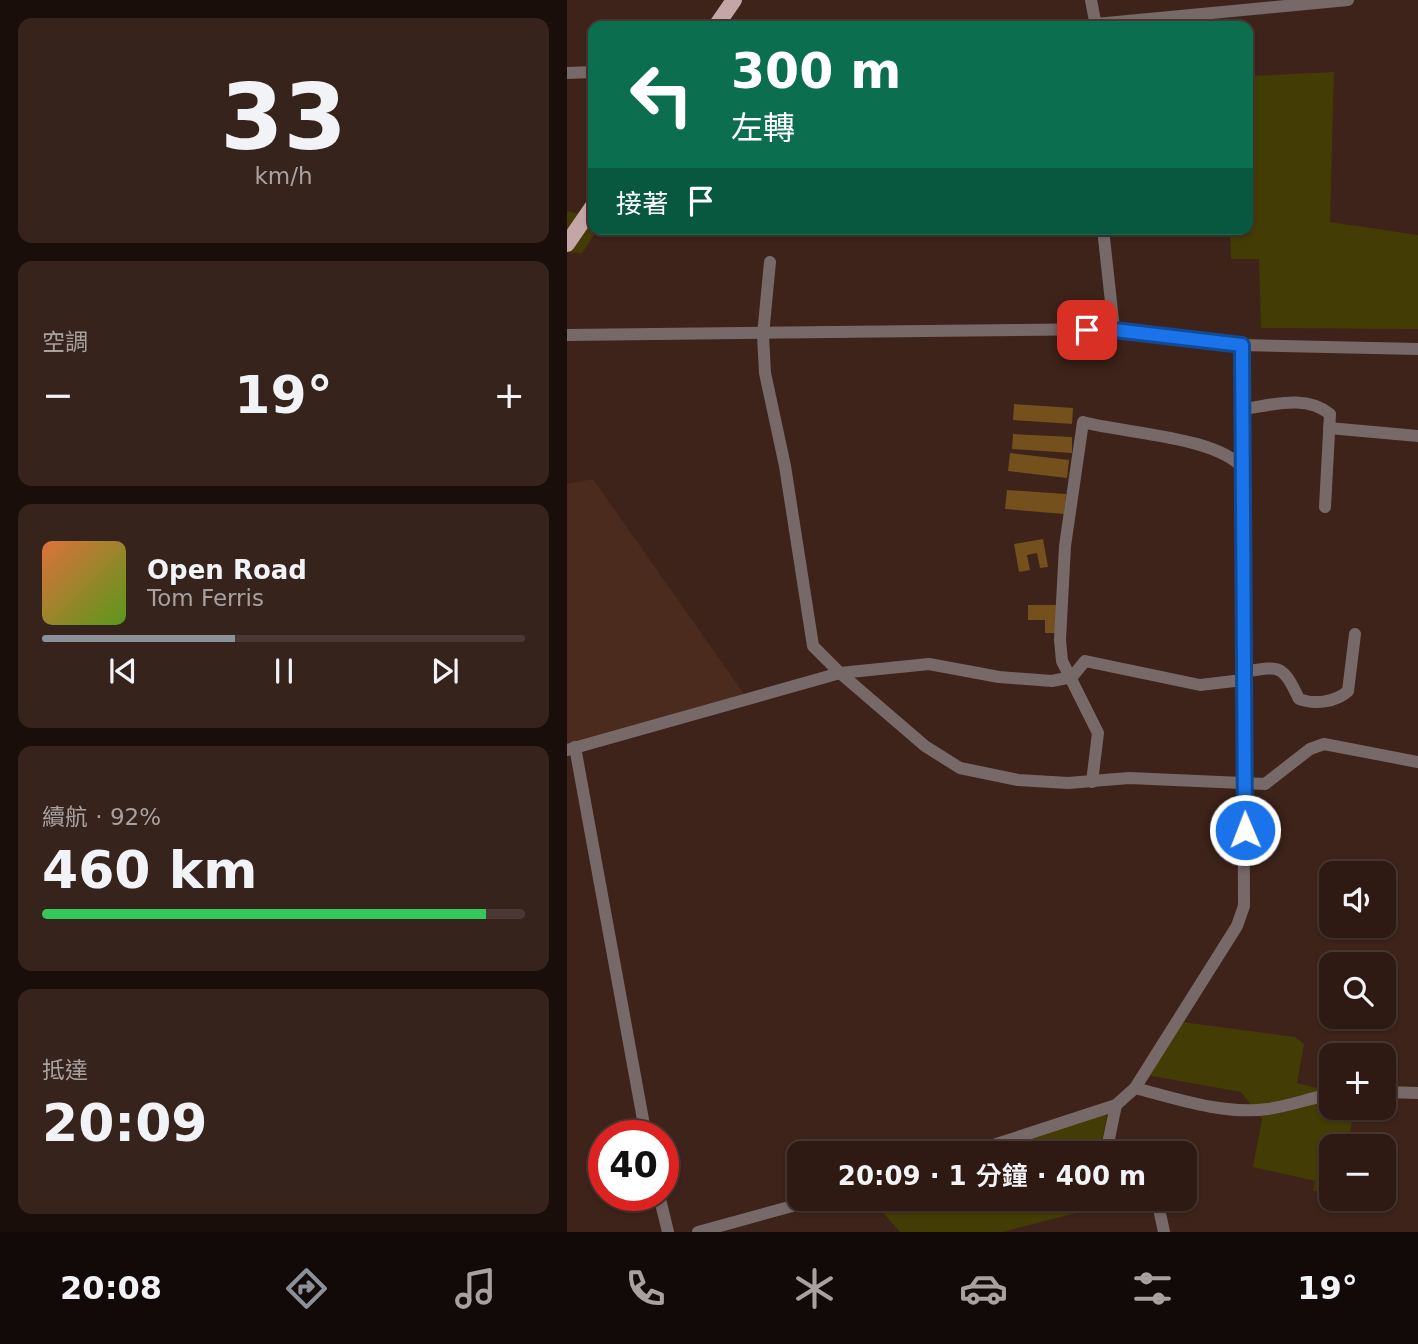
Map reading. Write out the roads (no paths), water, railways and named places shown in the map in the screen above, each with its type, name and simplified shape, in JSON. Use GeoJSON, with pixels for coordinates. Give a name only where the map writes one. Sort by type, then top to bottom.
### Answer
{"type":"FeatureCollection","features":[{"type":"Feature","properties":{"kind":"main road"},"geometry":{"type":"LineString","coordinates":[[719,21],[734,0]]}},
{"type":"Feature","properties":{"kind":"main road"},"geometry":{"type":"LineString","coordinates":[[567,244],[588,213]]}},
{"type":"Feature","properties":{"kind":"street"},"geometry":{"type":"LineString","coordinates":[[1091,0],[1095,21]]}},
{"type":"Feature","properties":{"kind":"street"},"geometry":{"type":"LineString","coordinates":[[1136,21],[1348,0]]}},
{"type":"Feature","properties":{"kind":"street"},"geometry":{"type":"LineString","coordinates":[[567,73],[588,72]]}},
{"type":"Feature","properties":{"kind":"street"},"geometry":{"type":"LineString","coordinates":[[1104,235],[1114,330]]}},
{"type":"Feature","properties":{"kind":"street"},"geometry":{"type":"LineString","coordinates":[[770,262],[763,335],[765,373],[785,466],[813,646],[840,673],[925,746],[960,768],[1018,780],[1092,782],[1129,778],[1265,784],[1310,749],[1324,744],[1418,762]]}},
{"type":"Feature","properties":{"kind":"street"},"geometry":{"type":"LineString","coordinates":[[567,335],[1114,330],[1242,345],[1418,349]]}},
{"type":"Feature","properties":{"kind":"street"},"geometry":{"type":"LineString","coordinates":[[1006,1141],[1116,1105],[1135,1088],[1237,926],[1244,906],[1245,469],[1242,345]]}},
{"type":"Feature","properties":{"kind":"street"},"geometry":{"type":"LineString","coordinates":[[1244,409],[1302,402],[1330,414],[1325,507]]}},
{"type":"Feature","properties":{"kind":"street"},"geometry":{"type":"LineString","coordinates":[[1092,782],[1098,733],[1062,661],[1060,640],[1065,545],[1083,422],[1209,446],[1235,458],[1245,469]]}},
{"type":"Feature","properties":{"kind":"street"},"geometry":{"type":"LineString","coordinates":[[1329,428],[1418,436]]}},
{"type":"Feature","properties":{"kind":"street"},"geometry":{"type":"LineString","coordinates":[[643,1120],[571,748],[840,673],[929,664],[999,677],[1052,681],[1072,677],[1085,661],[1201,685],[1275,667],[1287,672],[1299,699],[1308,702],[1339,699],[1348,691],[1355,634]]}},
{"type":"Feature","properties":{"kind":"street"},"geometry":{"type":"LineString","coordinates":[[1135,1088],[1203,1106],[1240,1109],[1268,1109],[1319,1097]]}},
{"type":"Feature","properties":{"kind":"street"},"geometry":{"type":"LineString","coordinates":[[1396,1092],[1418,1093]]}},
{"type":"Feature","properties":{"kind":"street"},"geometry":{"type":"LineString","coordinates":[[1108,1141],[1116,1105]]}},
{"type":"Feature","properties":{"kind":"street"},"geometry":{"type":"LineString","coordinates":[[698,1232],[787,1208]]}},
{"type":"Feature","properties":{"kind":"street"},"geometry":{"type":"LineString","coordinates":[[663,1211],[668,1232]]}},
{"type":"Feature","properties":{"kind":"street"},"geometry":{"type":"LineString","coordinates":[[1160,1211],[1164,1232]]}}]}
